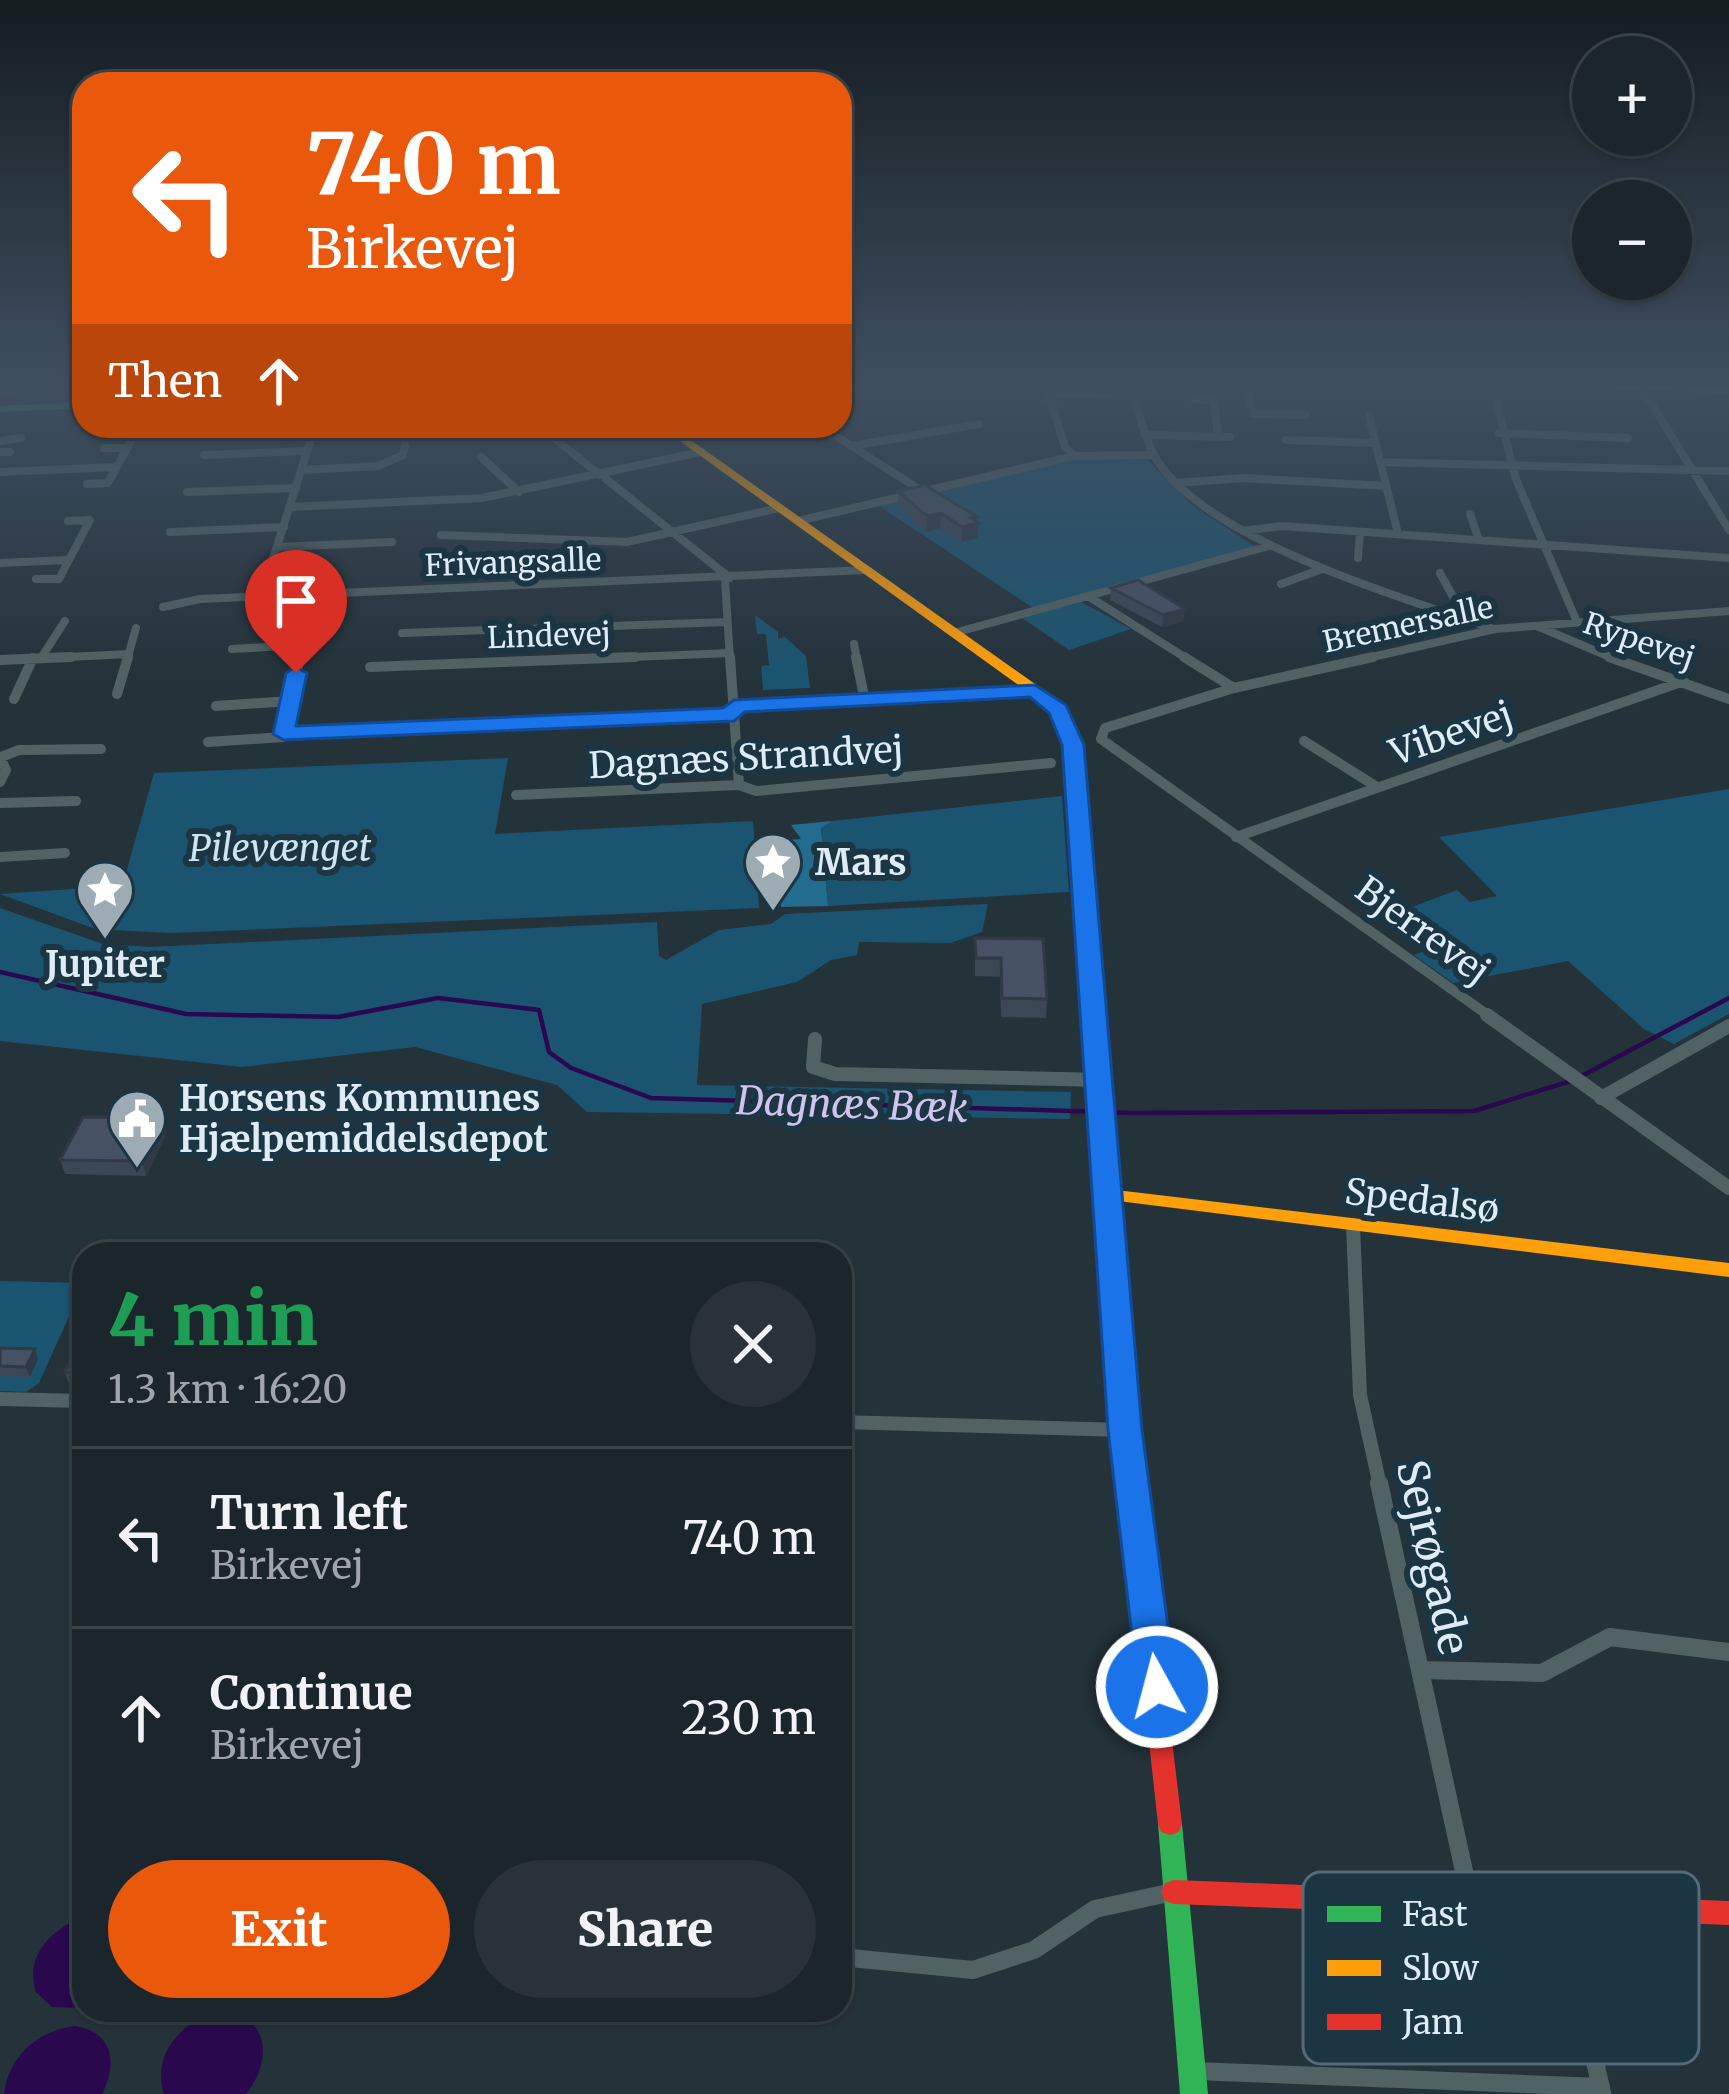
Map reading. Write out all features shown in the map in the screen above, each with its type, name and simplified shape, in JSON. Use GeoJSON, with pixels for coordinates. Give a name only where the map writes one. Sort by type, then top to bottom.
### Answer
{"type":"FeatureCollection","features":[{"type":"Feature","properties":{"kind":"street"},"geometry":{"type":"LineString","coordinates":[[87,484],[109,481]]}},
{"type":"Feature","properties":{"kind":"street"},"geometry":{"type":"LineString","coordinates":[[261,597],[298,481]]}},
{"type":"Feature","properties":{"kind":"street"},"geometry":{"type":"LineString","coordinates":[[506,481],[518,492]]}},
{"type":"Feature","properties":{"kind":"street"},"geometry":{"type":"LineString","coordinates":[[291,507],[518,492],[582,481]]}},
{"type":"Feature","properties":{"kind":"street"},"geometry":{"type":"LineString","coordinates":[[608,481],[728,579],[739,785]]}},
{"type":"Feature","properties":{"kind":"street"},"geometry":{"type":"LineString","coordinates":[[741,481],[1035,691],[1058,710],[1070,728],[1103,1090],[1125,1430],[1161,1720],[1193,2094]]}},
{"type":"Feature","properties":{"kind":"street"},"geometry":{"type":"LineString","coordinates":[[906,481],[922,491]]}},
{"type":"Feature","properties":{"kind":"street"},"geometry":{"type":"LineString","coordinates":[[798,521],[967,481]]}},
{"type":"Feature","properties":{"kind":"street"},"geometry":{"type":"LineString","coordinates":[[1176,483],[1199,481]]}},
{"type":"Feature","properties":{"kind":"street"},"geometry":{"type":"LineString","coordinates":[[1289,481],[1386,485]]}},
{"type":"Feature","properties":{"kind":"street"},"geometry":{"type":"LineString","coordinates":[[1385,481],[1398,534]]}},
{"type":"Feature","properties":{"kind":"street"},"geometry":{"type":"LineString","coordinates":[[1515,481],[1577,622]]}},
{"type":"Feature","properties":{"kind":"street"},"geometry":{"type":"LineString","coordinates":[[1699,481],[1729,530]]}},
{"type":"Feature","properties":{"kind":"street"},"geometry":{"type":"LineString","coordinates":[[1176,483],[1269,546],[1322,569],[1462,613],[1495,629]]}},
{"type":"Feature","properties":{"kind":"street"},"geometry":{"type":"LineString","coordinates":[[187,492],[296,488]]}},
{"type":"Feature","properties":{"kind":"street"},"geometry":{"type":"LineString","coordinates":[[441,535],[627,542],[779,508]]}},
{"type":"Feature","properties":{"kind":"street"},"geometry":{"type":"LineString","coordinates":[[1470,514],[1479,539]]}},
{"type":"Feature","properties":{"kind":"street"},"geometry":{"type":"LineString","coordinates":[[36,579],[59,579],[90,520],[68,521]]}},
{"type":"Feature","properties":{"kind":"street"},"geometry":{"type":"LineString","coordinates":[[1243,531],[1282,526],[1729,558]]}},
{"type":"Feature","properties":{"kind":"street"},"geometry":{"type":"LineString","coordinates":[[170,532],[284,527]]}},
{"type":"Feature","properties":{"kind":"street"},"geometry":{"type":"LineString","coordinates":[[1358,558],[1360,532]]}},
{"type":"Feature","properties":{"kind":"street"},"geometry":{"type":"LineString","coordinates":[[60,538],[80,537]]}},
{"type":"Feature","properties":{"kind":"street"},"geometry":{"type":"LineString","coordinates":[[278,547],[392,542]]}},
{"type":"Feature","properties":{"kind":"street"},"geometry":{"type":"LineString","coordinates":[[954,633],[1269,546]]}},
{"type":"Feature","properties":{"kind":"street"},"geometry":{"type":"LineString","coordinates":[[0,563],[68,560]]}},
{"type":"Feature","properties":{"kind":"street"},"geometry":{"type":"LineString","coordinates":[[1281,584],[1322,569]]}},
{"type":"Feature","properties":{"kind":"street","name":"Frivangsalle"},"geometry":{"type":"LineString","coordinates":[[163,608],[200,599],[866,570]]}},
{"type":"Feature","properties":{"kind":"street"},"geometry":{"type":"LineString","coordinates":[[1440,573],[1466,610],[1462,613]]}},
{"type":"Feature","properties":{"kind":"street"},"geometry":{"type":"LineString","coordinates":[[284,734],[313,595]]}},
{"type":"Feature","properties":{"kind":"street"},"geometry":{"type":"LineString","coordinates":[[1088,596],[1234,688]]}},
{"type":"Feature","properties":{"kind":"street","name":"Bremersalle"},"geometry":{"type":"LineString","coordinates":[[1105,728],[1234,688],[1495,629],[1729,610]]}},
{"type":"Feature","properties":{"kind":"street"},"geometry":{"type":"LineString","coordinates":[[14,699],[64,621]]}},
{"type":"Feature","properties":{"kind":"street"},"geometry":{"type":"LineString","coordinates":[[402,633],[728,622]]}},
{"type":"Feature","properties":{"kind":"street","name":"Rypevej"},"geometry":{"type":"LineString","coordinates":[[1536,625],[1564,641],[1729,699]]}},
{"type":"Feature","properties":{"kind":"street"},"geometry":{"type":"LineString","coordinates":[[117,694],[136,628]]}},
{"type":"Feature","properties":{"kind":"street"},"geometry":{"type":"LineString","coordinates":[[854,644],[865,701]]}},
{"type":"Feature","properties":{"kind":"street"},"geometry":{"type":"LineString","coordinates":[[232,649],[302,645]]}},
{"type":"Feature","properties":{"kind":"street","name":"Lindevej"},"geometry":{"type":"LineString","coordinates":[[370,667],[730,653]]}},
{"type":"Feature","properties":{"kind":"street"},"geometry":{"type":"LineString","coordinates":[[0,660],[129,654]]}},
{"type":"Feature","properties":{"kind":"street","name":"Vibevej"},"geometry":{"type":"LineString","coordinates":[[1236,837],[1684,681]]}},
{"type":"Feature","properties":{"kind":"street"},"geometry":{"type":"LineString","coordinates":[[208,742],[1035,691]]}},
{"type":"Feature","properties":{"kind":"street"},"geometry":{"type":"LineString","coordinates":[[216,706],[290,701]]}},
{"type":"Feature","properties":{"kind":"street","name":"Bjerrevej"},"geometry":{"type":"LineString","coordinates":[[1105,728],[1101,739],[1107,746],[1725,1181]]}},
{"type":"Feature","properties":{"kind":"street"},"geometry":{"type":"LineString","coordinates":[[1304,741],[1377,787]]}},
{"type":"Feature","properties":{"kind":"street"},"geometry":{"type":"LineString","coordinates":[[0,782],[6,770],[0,757],[19,750],[101,749]]}},
{"type":"Feature","properties":{"kind":"street","name":"Dagnæs Strandvej"},"geometry":{"type":"LineString","coordinates":[[516,795],[739,785],[756,791],[1051,763]]}},
{"type":"Feature","properties":{"kind":"street"},"geometry":{"type":"LineString","coordinates":[[0,803],[76,801]]}},
{"type":"Feature","properties":{"kind":"street"},"geometry":{"type":"LineString","coordinates":[[0,856],[65,853]]}},
{"type":"Feature","properties":{"kind":"street"},"geometry":{"type":"LineString","coordinates":[[1598,1096],[1729,1026]]}},
{"type":"Feature","properties":{"kind":"street"},"geometry":{"type":"LineString","coordinates":[[815,1039],[813,1066],[835,1074],[1103,1090]]}},
{"type":"Feature","properties":{"kind":"street","name":"Spedalsø"},"geometry":{"type":"LineString","coordinates":[[1108,1195],[1729,1270]]}},
{"type":"Feature","properties":{"kind":"street","name":"Sejrøgade"},"geometry":{"type":"LineString","coordinates":[[1353,1225],[1360,1395],[1464,1872]]}},
{"type":"Feature","properties":{"kind":"street"},"geometry":{"type":"LineString","coordinates":[[0,1399],[72,1401]]}},
{"type":"Feature","properties":{"kind":"street"},"geometry":{"type":"LineString","coordinates":[[852,1422],[1125,1430]]}},
{"type":"Feature","properties":{"kind":"street"},"geometry":{"type":"LineString","coordinates":[[1422,1670],[1542,1673],[1610,1637],[1729,1652]]}},
{"type":"Feature","properties":{"kind":"street"},"geometry":{"type":"LineString","coordinates":[[852,1958],[973,1970],[1034,1950],[1095,1909],[1174,1892],[1303,1897]]}},
{"type":"Feature","properties":{"kind":"street"},"geometry":{"type":"LineString","coordinates":[[1699,1912],[1729,1913]]}},
{"type":"Feature","properties":{"kind":"street"},"geometry":{"type":"LineString","coordinates":[[1192,2071],[1602,2091]]}},
{"type":"Feature","properties":{"kind":"green space"},"geometry":{"type":"Polygon","coordinates":[[[980,481],[1168,481],[1191,504],[1255,547],[1033,608],[878,505],[980,481]]]}},
{"type":"Feature","properties":{"kind":"green space"},"geometry":{"type":"Polygon","coordinates":[[[1081,602],[1131,629],[1069,650],[1022,618],[1081,602]]]}},
{"type":"Feature","properties":{"kind":"green space"},"geometry":{"type":"Polygon","coordinates":[[[755,615],[778,632],[778,639],[785,637],[806,656],[810,688],[763,690],[761,666],[769,665],[766,634],[757,634],[755,615]]]}},
{"type":"Feature","properties":{"kind":"green space","name":"Pilevænget"},"geometry":{"type":"Polygon","coordinates":[[[508,758],[495,834],[753,821],[759,908],[171,933],[110,930],[154,773],[508,758]]]}},
{"type":"Feature","properties":{"kind":"green space"},"geometry":{"type":"Polygon","coordinates":[[[1729,789],[1729,1014],[1674,1044],[1644,1029],[1568,961],[1453,983],[1414,955],[1454,940],[1409,908],[1457,890],[1470,902],[1497,896],[1439,837],[1729,789]]]}},
{"type":"Feature","properties":{"kind":"green space"},"geometry":{"type":"Polygon","coordinates":[[[1062,796],[1069,892],[828,906],[821,827],[832,821],[1062,796]]]}},
{"type":"Feature","properties":{"kind":"green space"},"geometry":{"type":"Polygon","coordinates":[[[114,886],[104,916],[94,920],[102,920],[98,930],[0,894],[114,886]]]}},
{"type":"Feature","properties":{"kind":"green space"},"geometry":{"type":"Polygon","coordinates":[[[988,904],[982,932],[951,943],[859,942],[857,955],[831,960],[797,982],[702,1004],[697,1085],[1071,1092],[1070,1119],[587,1112],[557,1085],[415,1047],[242,1067],[0,1041],[0,908],[103,944],[151,947],[657,922],[659,956],[666,960],[719,930],[771,924],[785,914],[988,904]]]}},
{"type":"Feature","properties":{"kind":"green space"},"geometry":{"type":"Polygon","coordinates":[[[0,1281],[72,1283],[72,1310],[39,1383],[26,1392],[0,1391],[0,1281]]]}},
{"type":"Feature","properties":{"kind":"shaded area"},"geometry":{"type":"Polygon","coordinates":[[[832,821],[821,828],[828,906],[781,907],[770,847],[775,841],[801,839],[791,825],[832,821]]]}},
{"type":"Feature","properties":{"kind":"shaded area"},"geometry":{"type":"Polygon","coordinates":[[[72,1923],[72,2008],[52,2007],[36,1992],[33,1979],[37,1955],[72,1923]]]}},
{"type":"Feature","properties":{"kind":"shaded area"},"geometry":{"type":"Polygon","coordinates":[[[250,2022],[255,2026],[263,2051],[246,2094],[164,2094],[165,2055],[188,2026],[250,2022]]]}},
{"type":"Feature","properties":{"kind":"shaded area"},"geometry":{"type":"Polygon","coordinates":[[[75,2026],[98,2035],[109,2051],[110,2071],[102,2094],[4,2094],[12,2068],[27,2048],[49,2033],[75,2026]]]}},
{"type":"Feature","properties":{"kind":"building"},"geometry":{"type":"Polygon","coordinates":[[[925,485],[977,517],[971,518],[978,523],[962,527],[941,513],[927,516],[898,491],[925,485]]]}},
{"type":"Feature","properties":{"kind":"building"},"geometry":{"type":"Polygon","coordinates":[[[1138,580],[1185,609],[1163,615],[1111,588],[1138,580]]]}},
{"type":"Feature","properties":{"kind":"building"},"geometry":{"type":"Polygon","coordinates":[[[975,938],[1043,939],[1047,999],[1002,998],[1001,958],[976,958],[975,938]]]}},
{"type":"Feature","properties":{"kind":"building"},"geometry":{"type":"Polygon","coordinates":[[[83,1117],[163,1118],[142,1161],[60,1160],[83,1117]]]}},
{"type":"Feature","properties":{"kind":"building"},"geometry":{"type":"Polygon","coordinates":[[[0,1348],[35,1349],[26,1367],[0,1366],[0,1348]]]}},
{"type":"Feature","properties":{"kind":"waterway","name":"Dagnæs Bæk"},"geometry":{"type":"LineString","coordinates":[[0,972],[186,1014],[338,1017],[438,998],[539,1010],[549,1052],[571,1068],[651,1098],[1134,1113],[1474,1111],[1574,1080],[1729,998]]}},
{"type":"Feature","properties":{"kind":"traffic: fast"},"geometry":{"type":"LineString","coordinates":[[1170,1824],[1194,2094]]}},
{"type":"Feature","properties":{"kind":"traffic: slow"},"geometry":{"type":"LineString","coordinates":[[741,481],[1047,699],[1070,728],[1101,1072]]}},
{"type":"Feature","properties":{"kind":"traffic: slow"},"geometry":{"type":"LineString","coordinates":[[1108,1195],[1729,1270]]}},
{"type":"Feature","properties":{"kind":"traffic: jam"},"geometry":{"type":"LineString","coordinates":[[1101,1072],[1125,1430],[1170,1824]]}},
{"type":"Feature","properties":{"kind":"traffic: jam"},"geometry":{"type":"LineString","coordinates":[[1174,1892],[1303,1897]]}},
{"type":"Feature","properties":{"kind":"traffic: jam"},"geometry":{"type":"LineString","coordinates":[[1699,1912],[1729,1913]]}},
{"type":"Feature","properties":{"kind":"place","name":"Mars"},"geometry":{"type":"Point","coordinates":[773,913]}},
{"type":"Feature","properties":{"kind":"place","name":"Jupiter"},"geometry":{"type":"Point","coordinates":[105,941]}},
{"type":"Feature","properties":{"kind":"place","name":"Horsens Kommunes Hjælpemiddelsdepot"},"geometry":{"type":"Point","coordinates":[137,1170]}},
{"type":"Feature","properties":{"kind":"route"},"geometry":{"type":"LineString","coordinates":[[296,673],[284,734],[734,714],[734,706],[1035,691],[1066,719],[1073,745],[1100,1048],[1125,1430],[1157,1687]]}}]}
